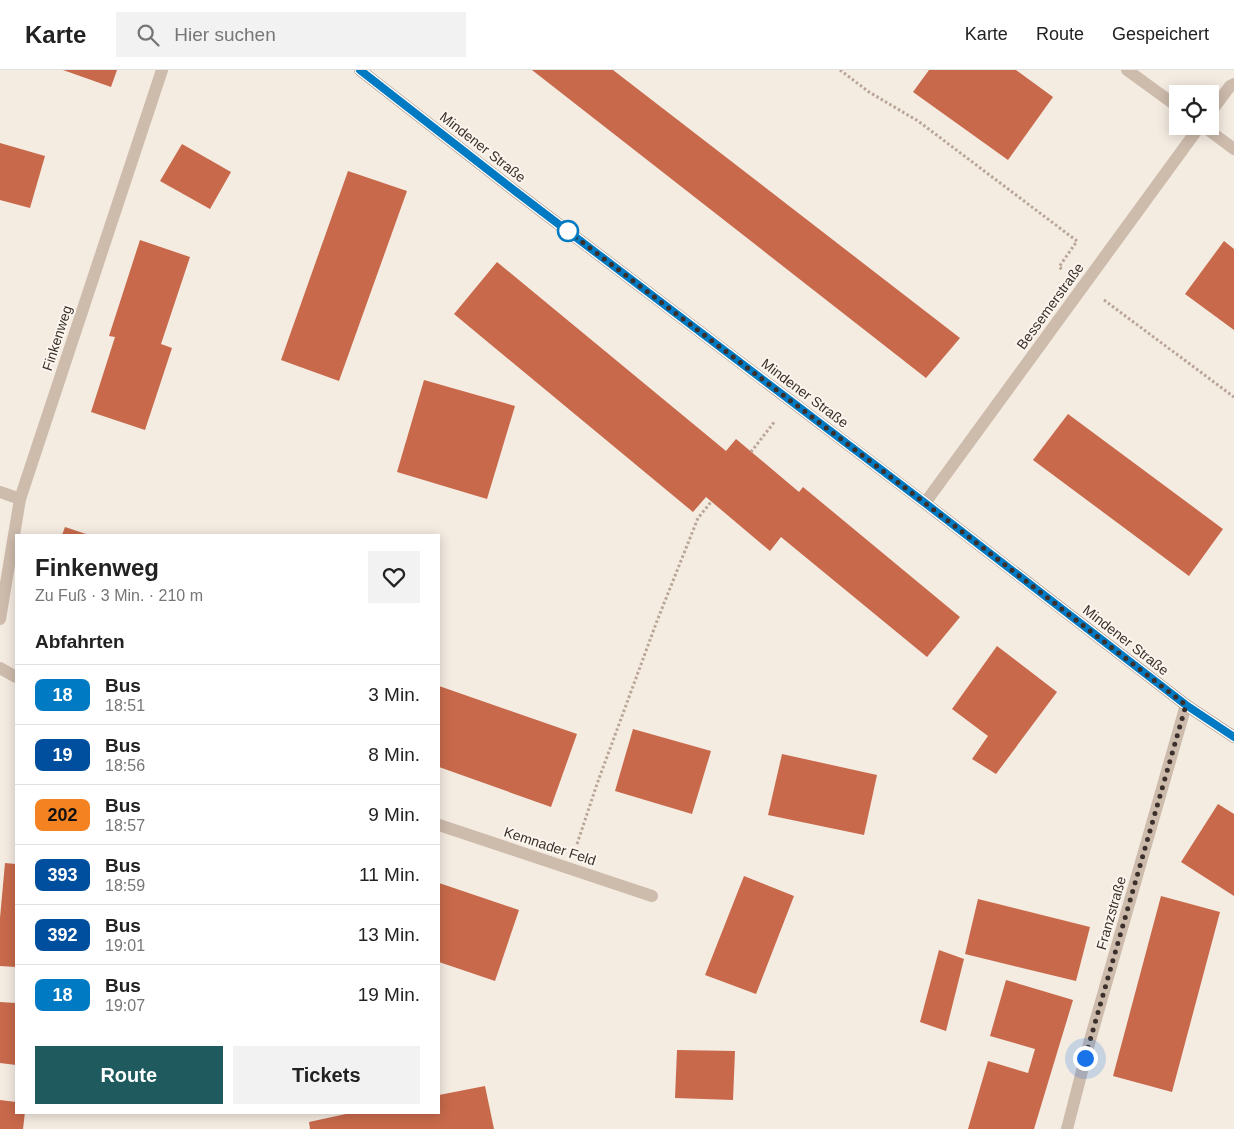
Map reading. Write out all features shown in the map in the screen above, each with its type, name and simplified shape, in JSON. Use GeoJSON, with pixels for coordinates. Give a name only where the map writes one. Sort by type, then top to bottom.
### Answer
{"type":"FeatureCollection","features":[{"type":"Feature","properties":{"kind":"main road","name":"Mindener Straße"},"geometry":{"type":"LineString","coordinates":[[360,70],[1186,705],[1234,737]]}},
{"type":"Feature","properties":{"kind":"street","name":"Finkenweg"},"geometry":{"type":"LineString","coordinates":[[0,619],[20,499],[162,70]]}},
{"type":"Feature","properties":{"kind":"street"},"geometry":{"type":"LineString","coordinates":[[1127,70],[1169,101]]}},
{"type":"Feature","properties":{"kind":"street"},"geometry":{"type":"LineString","coordinates":[[1219,101],[1230,86],[1234,84]]}},
{"type":"Feature","properties":{"kind":"street","name":"Bessemerstraße"},"geometry":{"type":"LineString","coordinates":[[925,503],[1195,135]]}},
{"type":"Feature","properties":{"kind":"street","name":"Bessemerstraße"},"geometry":{"type":"LineString","coordinates":[[1214,135],[1234,150]]}},
{"type":"Feature","properties":{"kind":"street"},"geometry":{"type":"LineString","coordinates":[[0,492],[20,499]]}},
{"type":"Feature","properties":{"kind":"street"},"geometry":{"type":"LineString","coordinates":[[0,668],[15,676]]}},
{"type":"Feature","properties":{"kind":"street","name":"Franzstraße"},"geometry":{"type":"LineString","coordinates":[[1067,1129],[1090,1040],[1186,705]]}},
{"type":"Feature","properties":{"kind":"street","name":"Kemnader Feld"},"geometry":{"type":"LineString","coordinates":[[440,825],[652,896]]}},
{"type":"Feature","properties":{"kind":"path"},"geometry":{"type":"LineString","coordinates":[[840,70],[869,92],[918,121],[1076,241],[1059,267],[1234,397]]}},
{"type":"Feature","properties":{"kind":"path"},"geometry":{"type":"LineString","coordinates":[[751,452],[791,401]]}},
{"type":"Feature","properties":{"kind":"path"},"geometry":{"type":"LineString","coordinates":[[569,868],[597,784],[657,621],[698,518],[711,502]]}},
{"type":"Feature","properties":{"kind":"building"},"geometry":{"type":"Polygon","coordinates":[[[63,70],[117,70],[111,87],[63,70]]]}},
{"type":"Feature","properties":{"kind":"building"},"geometry":{"type":"Polygon","coordinates":[[[532,70],[613,70],[960,338],[926,378],[532,70]]]}},
{"type":"Feature","properties":{"kind":"building"},"geometry":{"type":"Polygon","coordinates":[[[929,70],[1016,70],[1053,97],[1008,160],[913,92],[929,70]]]}},
{"type":"Feature","properties":{"kind":"building"},"geometry":{"type":"Polygon","coordinates":[[[0,143],[45,156],[30,208],[0,200],[0,143]]]}},
{"type":"Feature","properties":{"kind":"building"},"geometry":{"type":"Polygon","coordinates":[[[182,144],[231,172],[210,209],[160,181],[182,144]]]}},
{"type":"Feature","properties":{"kind":"building"},"geometry":{"type":"Polygon","coordinates":[[[348,171],[407,191],[339,381],[281,360],[348,171]]]}},
{"type":"Feature","properties":{"kind":"building"},"geometry":{"type":"Polygon","coordinates":[[[140,240],[190,257],[161,344],[172,348],[145,430],[91,412],[115,337],[109,336],[140,240]]]}},
{"type":"Feature","properties":{"kind":"building"},"geometry":{"type":"Polygon","coordinates":[[[1224,241],[1234,249],[1234,330],[1185,294],[1224,241]]]}},
{"type":"Feature","properties":{"kind":"building"},"geometry":{"type":"Polygon","coordinates":[[[497,262],[726,451],[736,439],[799,492],[803,487],[960,617],[927,657],[781,537],[770,551],[706,497],[693,512],[454,314],[497,262]]]}},
{"type":"Feature","properties":{"kind":"building"},"geometry":{"type":"Polygon","coordinates":[[[424,380],[515,406],[487,499],[397,472],[424,380]]]}},
{"type":"Feature","properties":{"kind":"building"},"geometry":{"type":"Polygon","coordinates":[[[1068,414],[1223,529],[1189,576],[1033,460],[1068,414]]]}},
{"type":"Feature","properties":{"kind":"building"},"geometry":{"type":"Polygon","coordinates":[[[65,527],[86,534],[62,534],[65,527]]]}},
{"type":"Feature","properties":{"kind":"building"},"geometry":{"type":"Polygon","coordinates":[[[997,646],[1057,692],[996,774],[972,759],[988,736],[952,709],[997,646]]]}},
{"type":"Feature","properties":{"kind":"building"},"geometry":{"type":"Polygon","coordinates":[[[440,686],[577,734],[551,807],[440,767],[440,686]]]}},
{"type":"Feature","properties":{"kind":"building"},"geometry":{"type":"Polygon","coordinates":[[[633,729],[711,751],[692,814],[615,791],[633,729]]]}},
{"type":"Feature","properties":{"kind":"building"},"geometry":{"type":"Polygon","coordinates":[[[782,754],[877,775],[864,835],[768,815],[782,754]]]}},
{"type":"Feature","properties":{"kind":"building"},"geometry":{"type":"Polygon","coordinates":[[[1218,804],[1234,814],[1234,896],[1181,862],[1218,804]]]}},
{"type":"Feature","properties":{"kind":"building"},"geometry":{"type":"Polygon","coordinates":[[[5,863],[15,864],[15,967],[0,966],[0,918],[5,863]]]}},
{"type":"Feature","properties":{"kind":"building"},"geometry":{"type":"Polygon","coordinates":[[[744,876],[794,896],[756,994],[705,975],[744,876]]]}},
{"type":"Feature","properties":{"kind":"building"},"geometry":{"type":"Polygon","coordinates":[[[440,883],[519,910],[495,981],[440,962],[440,883]]]}},
{"type":"Feature","properties":{"kind":"building"},"geometry":{"type":"Polygon","coordinates":[[[1161,896],[1220,912],[1172,1092],[1113,1076],[1161,896]]]}},
{"type":"Feature","properties":{"kind":"building"},"geometry":{"type":"Polygon","coordinates":[[[978,899],[1090,927],[1076,981],[965,954],[978,899]]]}},
{"type":"Feature","properties":{"kind":"building"},"geometry":{"type":"Polygon","coordinates":[[[939,950],[964,959],[946,1031],[920,1022],[939,950]]]}},
{"type":"Feature","properties":{"kind":"building"},"geometry":{"type":"Polygon","coordinates":[[[1006,980],[1073,1000],[1034,1129],[968,1129],[988,1061],[1028,1073],[1035,1049],[990,1036],[1006,980]]]}},
{"type":"Feature","properties":{"kind":"building"},"geometry":{"type":"Polygon","coordinates":[[[0,1002],[15,1003],[15,1065],[0,1063],[0,1002]]]}},
{"type":"Feature","properties":{"kind":"building"},"geometry":{"type":"Polygon","coordinates":[[[677,1050],[735,1051],[733,1100],[675,1098],[677,1050]]]}},
{"type":"Feature","properties":{"kind":"building"},"geometry":{"type":"Polygon","coordinates":[[[485,1086],[494,1129],[310,1129],[309,1122],[346,1114],[440,1114],[440,1095],[485,1086]]]}},
{"type":"Feature","properties":{"kind":"building"},"geometry":{"type":"Polygon","coordinates":[[[0,1100],[15,1102],[15,1114],[25,1114],[23,1129],[0,1129],[0,1100]]]}},
{"type":"Feature","properties":{"kind":"bus line","name":"18"},"geometry":{"type":"LineString","coordinates":[[360,70],[1186,705],[1234,737]]}},
{"type":"Feature","properties":{"kind":"route"},"geometry":{"type":"LineString","coordinates":[[568,231],[561,226],[925,503],[1186,705],[1085,1058]]}}]}
